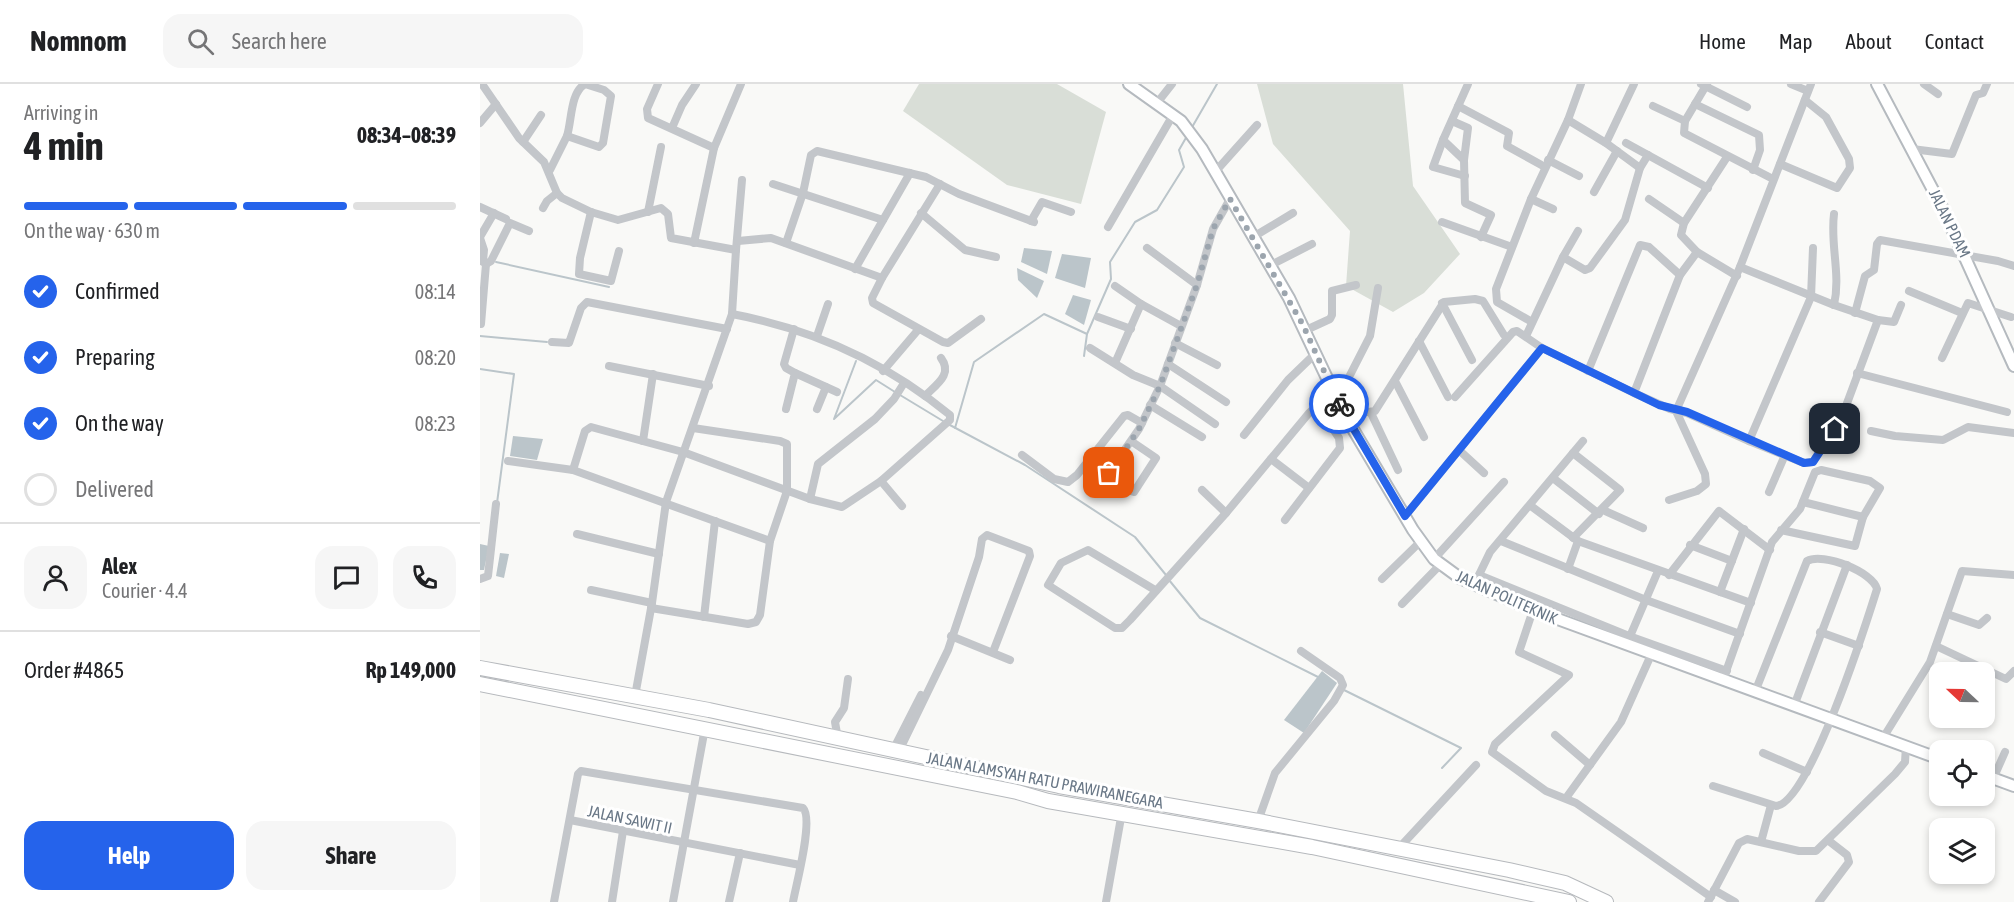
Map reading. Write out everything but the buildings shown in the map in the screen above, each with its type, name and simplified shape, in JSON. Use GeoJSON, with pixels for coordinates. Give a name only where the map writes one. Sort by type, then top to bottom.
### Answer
{"type":"FeatureCollection","features":[{"type":"Feature","properties":{"kind":"highway","name":"JALAN ALAMSYAH RATU PRAWIRANEGARA"},"geometry":{"type":"LineString","coordinates":[[480,668],[635,696],[1059,786],[1399,848],[1565,883],[1606,902]]}},
{"type":"Feature","properties":{"kind":"highway","name":"JALAN ALAMSYAH RATU PRAWIRANEGARA"},"geometry":{"type":"LineString","coordinates":[[480,684],[1017,792],[1048,801],[1122,812],[1462,878],[1569,902]]}},
{"type":"Feature","properties":{"kind":"highway"},"geometry":{"type":"LineString","coordinates":[[880,764],[892,750]]}},
{"type":"Feature","properties":{"kind":"highway"},"geometry":{"type":"LineString","coordinates":[[1462,878],[1465,862]]}},
{"type":"Feature","properties":{"kind":"street"},"geometry":{"type":"LineString","coordinates":[[482,84],[523,142],[550,170],[557,193],[562,198],[591,212],[618,220],[661,208],[666,210],[672,238],[736,250]]}},
{"type":"Feature","properties":{"kind":"street"},"geometry":{"type":"LineString","coordinates":[[658,84],[647,114],[648,118],[714,148]]}},
{"type":"Feature","properties":{"kind":"street"},"geometry":{"type":"LineString","coordinates":[[672,128],[682,105],[696,84]]}},
{"type":"Feature","properties":{"kind":"street"},"geometry":{"type":"LineString","coordinates":[[693,243],[714,148],[741,84]]}},
{"type":"Feature","properties":{"kind":"street","name":"JALAN POLITEKNIK"},"geometry":{"type":"LineString","coordinates":[[1129,84],[1173,115],[1190,131],[1271,265],[1306,330],[1335,397],[1405,516],[1437,562],[1558,620],[1627,641],[1651,655],[1725,676],[1755,692],[1929,755]]}},
{"type":"Feature","properties":{"kind":"street"},"geometry":{"type":"LineString","coordinates":[[1157,103],[1172,84]]}},
{"type":"Feature","properties":{"kind":"street"},"geometry":{"type":"LineString","coordinates":[[1465,176],[1433,167],[1468,84]]}},
{"type":"Feature","properties":{"kind":"street"},"geometry":{"type":"LineString","coordinates":[[1532,322],[1504,308],[1495,299],[1531,199],[1568,120],[1581,84]]}},
{"type":"Feature","properties":{"kind":"street"},"geometry":{"type":"LineString","coordinates":[[1606,143],[1634,84]]}},
{"type":"Feature","properties":{"kind":"street"},"geometry":{"type":"LineString","coordinates":[[1669,500],[1703,488],[1706,481],[1676,411],[1737,276],[1810,88],[1791,84]]}},
{"type":"Feature","properties":{"kind":"street","name":"JALAN PDAM"},"geometry":{"type":"LineString","coordinates":[[1877,84],[1965,256],[2014,364]]}},
{"type":"Feature","properties":{"kind":"street"},"geometry":{"type":"LineString","coordinates":[[1924,84],[1938,94]]}},
{"type":"Feature","properties":{"kind":"street"},"geometry":{"type":"LineString","coordinates":[[1912,149],[1952,154],[1976,95],[1983,93],[1987,84]]}},
{"type":"Feature","properties":{"kind":"street"},"geometry":{"type":"LineString","coordinates":[[550,170],[567,136],[571,113],[581,86],[589,85],[609,93],[612,100],[601,147],[567,136]]}},
{"type":"Feature","properties":{"kind":"street"},"geometry":{"type":"LineString","coordinates":[[1747,107],[1704,85],[1685,121],[1684,130],[1687,136],[1773,179]]}},
{"type":"Feature","properties":{"kind":"street"},"geometry":{"type":"LineString","coordinates":[[1780,164],[1837,188],[1850,168],[1849,159],[1826,117],[1805,100]]}},
{"type":"Feature","properties":{"kind":"street"},"geometry":{"type":"LineString","coordinates":[[480,123],[496,104]]}},
{"type":"Feature","properties":{"kind":"street"},"geometry":{"type":"LineString","coordinates":[[1695,104],[1759,135],[1760,150],[1753,170]]}},
{"type":"Feature","properties":{"kind":"street"},"geometry":{"type":"LineString","coordinates":[[1458,106],[1509,133],[1508,147],[1579,176]]}},
{"type":"Feature","properties":{"kind":"street"},"geometry":{"type":"LineString","coordinates":[[1653,106],[1685,121]]}},
{"type":"Feature","properties":{"kind":"street"},"geometry":{"type":"LineString","coordinates":[[523,142],[541,115]]}},
{"type":"Feature","properties":{"kind":"street"},"geometry":{"type":"LineString","coordinates":[[1108,227],[1173,115]]}},
{"type":"Feature","properties":{"kind":"street"},"geometry":{"type":"LineString","coordinates":[[1568,120],[1606,143],[1640,168]]}},
{"type":"Feature","properties":{"kind":"street"},"geometry":{"type":"LineString","coordinates":[[1452,121],[1468,130],[1464,160],[1465,203],[1491,215],[1481,237]]}},
{"type":"Feature","properties":{"kind":"street"},"geometry":{"type":"LineString","coordinates":[[1215,172],[1257,125]]}},
{"type":"Feature","properties":{"kind":"street"},"geometry":{"type":"LineString","coordinates":[[1443,140],[1464,160]]}},
{"type":"Feature","properties":{"kind":"street"},"geometry":{"type":"LineString","coordinates":[[1626,143],[1708,188]]}},
{"type":"Feature","properties":{"kind":"street"},"geometry":{"type":"LineString","coordinates":[[648,212],[661,147]]}},
{"type":"Feature","properties":{"kind":"street"},"geometry":{"type":"LineString","coordinates":[[786,243],[803,193],[811,155],[817,151],[910,173],[1033,221],[1042,202],[1071,212]]}},
{"type":"Feature","properties":{"kind":"street"},"geometry":{"type":"LineString","coordinates":[[1594,192],[1617,151]]}},
{"type":"Feature","properties":{"kind":"street"},"geometry":{"type":"LineString","coordinates":[[1563,257],[1585,270],[1590,268],[1625,220],[1640,168],[1648,155]]}},
{"type":"Feature","properties":{"kind":"street"},"geometry":{"type":"LineString","coordinates":[[1728,157],[1684,223],[1681,235],[1697,252],[1737,276]]}},
{"type":"Feature","properties":{"kind":"street"},"geometry":{"type":"LineString","coordinates":[[855,269],[910,173]]}},
{"type":"Feature","properties":{"kind":"street"},"geometry":{"type":"LineString","coordinates":[[635,696],[652,606],[666,502],[709,386],[732,314],[742,180]]}},
{"type":"Feature","properties":{"kind":"street"},"geometry":{"type":"LineString","coordinates":[[772,184],[883,220]]}},
{"type":"Feature","properties":{"kind":"street"},"geometry":{"type":"LineString","coordinates":[[940,184],[882,278],[872,298],[873,303],[918,330],[947,343],[981,319]]}},
{"type":"Feature","properties":{"kind":"street"},"geometry":{"type":"LineString","coordinates":[[543,208],[546,201],[557,193]]}},
{"type":"Feature","properties":{"kind":"street"},"geometry":{"type":"LineString","coordinates":[[1131,441],[1156,457],[1134,492],[1127,490],[1109,474],[1142,423],[1160,386],[1197,285],[1213,229],[1230,199]]}},
{"type":"Feature","properties":{"kind":"street"},"geometry":{"type":"LineString","coordinates":[[1531,199],[1553,209]]}},
{"type":"Feature","properties":{"kind":"street"},"geometry":{"type":"LineString","coordinates":[[1648,199],[1684,223]]}},
{"type":"Feature","properties":{"kind":"street"},"geometry":{"type":"LineString","coordinates":[[480,207],[506,219]]}},
{"type":"Feature","properties":{"kind":"street"},"geometry":{"type":"LineString","coordinates":[[591,212],[580,258],[579,274],[611,281],[619,251]]}},
{"type":"Feature","properties":{"kind":"street"},"geometry":{"type":"LineString","coordinates":[[481,324],[484,250],[480,238],[494,213]]}},
{"type":"Feature","properties":{"kind":"street"},"geometry":{"type":"LineString","coordinates":[[921,213],[965,250],[996,257]]}},
{"type":"Feature","properties":{"kind":"street"},"geometry":{"type":"LineString","coordinates":[[1253,237],[1293,213]]}},
{"type":"Feature","properties":{"kind":"street"},"geometry":{"type":"LineString","coordinates":[[1834,214],[1832,242],[1838,276],[1834,305]]}},
{"type":"Feature","properties":{"kind":"street"},"geometry":{"type":"LineString","coordinates":[[1442,222],[1512,247]]}},
{"type":"Feature","properties":{"kind":"street"},"geometry":{"type":"LineString","coordinates":[[483,262],[491,261],[510,224],[529,231]]}},
{"type":"Feature","properties":{"kind":"street"},"geometry":{"type":"LineString","coordinates":[[1526,336],[1563,257],[1578,231]]}},
{"type":"Feature","properties":{"kind":"street"},"geometry":{"type":"LineString","coordinates":[[738,240],[771,238],[882,278]]}},
{"type":"Feature","properties":{"kind":"street"},"geometry":{"type":"LineString","coordinates":[[1856,313],[1865,276],[1874,270],[1879,240],[1998,261],[2014,266]]}},
{"type":"Feature","properties":{"kind":"street"},"geometry":{"type":"LineString","coordinates":[[1271,265],[1311,244]]}},
{"type":"Feature","properties":{"kind":"street"},"geometry":{"type":"LineString","coordinates":[[1588,371],[1640,245],[1649,247],[1680,275]]}},
{"type":"Feature","properties":{"kind":"street"},"geometry":{"type":"LineString","coordinates":[[1147,248],[1197,285]]}},
{"type":"Feature","properties":{"kind":"street"},"geometry":{"type":"LineString","coordinates":[[1749,441],[1811,297],[1813,248]]}},
{"type":"Feature","properties":{"kind":"street"},"geometry":{"type":"LineString","coordinates":[[1634,393],[1680,275],[1697,252]]}},
{"type":"Feature","properties":{"kind":"street"},"geometry":{"type":"LineString","coordinates":[[1740,267],[1811,297],[1878,320],[1893,322],[1901,305]]}},
{"type":"Feature","properties":{"kind":"street"},"geometry":{"type":"LineString","coordinates":[[1115,285],[1141,304],[1181,326]]}},
{"type":"Feature","properties":{"kind":"street"},"geometry":{"type":"LineString","coordinates":[[1306,330],[1330,320],[1332,291],[1356,285]]}},
{"type":"Feature","properties":{"kind":"street"},"geometry":{"type":"LineString","coordinates":[[1155,590],[1088,550],[1059,565],[1048,585],[1100,620],[1118,628],[1130,620],[1226,513],[1317,405],[1335,397],[1352,373],[1370,336],[1378,288]]}},
{"type":"Feature","properties":{"kind":"street"},"geometry":{"type":"LineString","coordinates":[[1909,291],[1962,313]]}},
{"type":"Feature","properties":{"kind":"street"},"geometry":{"type":"LineString","coordinates":[[1442,303],[1475,299],[1483,301],[1504,334]]}},
{"type":"Feature","properties":{"kind":"street"},"geometry":{"type":"LineString","coordinates":[[552,342],[569,343],[580,308],[587,302],[727,329]]}},
{"type":"Feature","properties":{"kind":"street"},"geometry":{"type":"LineString","coordinates":[[1371,413],[1377,409],[1442,303]]}},
{"type":"Feature","properties":{"kind":"street"},"geometry":{"type":"LineString","coordinates":[[1442,303],[1472,360]]}},
{"type":"Feature","properties":{"kind":"street"},"geometry":{"type":"LineString","coordinates":[[1942,358],[1968,303],[2011,316]]}},
{"type":"Feature","properties":{"kind":"street"},"geometry":{"type":"LineString","coordinates":[[817,336],[828,304]]}},
{"type":"Feature","properties":{"kind":"street"},"geometry":{"type":"LineString","coordinates":[[1115,363],[1141,304]]}},
{"type":"Feature","properties":{"kind":"street"},"geometry":{"type":"LineString","coordinates":[[573,470],[587,428],[683,452],[810,499],[842,507],[881,480],[948,423],[950,415],[926,396],[900,389],[883,371],[844,348],[794,328],[732,314]]}},
{"type":"Feature","properties":{"kind":"street"},"geometry":{"type":"LineString","coordinates":[[1098,317],[1131,329]]}},
{"type":"Feature","properties":{"kind":"street"},"geometry":{"type":"LineString","coordinates":[[1419,340],[1452,397],[1513,332],[1519,331],[1542,348],[1634,393],[1676,411],[1687,412],[1749,441],[1808,464],[1818,457],[1844,414],[1878,320]]}},
{"type":"Feature","properties":{"kind":"street"},"geometry":{"type":"LineString","coordinates":[[794,328],[784,364],[786,368],[837,392]]}},
{"type":"Feature","properties":{"kind":"street"},"geometry":{"type":"LineString","coordinates":[[883,371],[918,330]]}},
{"type":"Feature","properties":{"kind":"street"},"geometry":{"type":"LineString","coordinates":[[1175,343],[1217,365]]}},
{"type":"Feature","properties":{"kind":"street"},"geometry":{"type":"LineString","coordinates":[[1090,348],[1160,386],[1215,424]]}},
{"type":"Feature","properties":{"kind":"street"},"geometry":{"type":"LineString","coordinates":[[1405,516],[1542,348]]}},
{"type":"Feature","properties":{"kind":"street"},"geometry":{"type":"LineString","coordinates":[[1244,435],[1288,380],[1316,353]]}},
{"type":"Feature","properties":{"kind":"street"},"geometry":{"type":"LineString","coordinates":[[926,396],[946,373],[947,368],[941,358]]}},
{"type":"Feature","properties":{"kind":"street"},"geometry":{"type":"LineString","coordinates":[[1168,364],[1226,402]]}},
{"type":"Feature","properties":{"kind":"street"},"geometry":{"type":"LineString","coordinates":[[609,366],[709,386]]}},
{"type":"Feature","properties":{"kind":"street"},"geometry":{"type":"LineString","coordinates":[[786,409],[795,373]]}},
{"type":"Feature","properties":{"kind":"street"},"geometry":{"type":"LineString","coordinates":[[1857,373],[2007,412]]}},
{"type":"Feature","properties":{"kind":"street"},"geometry":{"type":"LineString","coordinates":[[643,441],[653,374]]}},
{"type":"Feature","properties":{"kind":"street"},"geometry":{"type":"LineString","coordinates":[[1395,381],[1424,437]]}},
{"type":"Feature","properties":{"kind":"street"},"geometry":{"type":"LineString","coordinates":[[817,409],[826,387]]}},
{"type":"Feature","properties":{"kind":"street"},"geometry":{"type":"LineString","coordinates":[[810,499],[818,464],[866,426],[900,389]]}},
{"type":"Feature","properties":{"kind":"street"},"geometry":{"type":"LineString","coordinates":[[1335,397],[1371,413],[1398,470]]}},
{"type":"Feature","properties":{"kind":"street"},"geometry":{"type":"LineString","coordinates":[[1150,405],[1203,437]]}},
{"type":"Feature","properties":{"kind":"street"},"geometry":{"type":"LineString","coordinates":[[1285,520],[1341,446],[1339,438],[1317,405]]}},
{"type":"Feature","properties":{"kind":"street"},"geometry":{"type":"LineString","coordinates":[[1023,455],[1054,479],[1068,482],[1077,475],[1124,416],[1128,415],[1142,423]]}},
{"type":"Feature","properties":{"kind":"street"},"geometry":{"type":"LineString","coordinates":[[1871,430],[1920,439],[1945,439],[1968,427],[2014,433]]}},
{"type":"Feature","properties":{"kind":"street"},"geometry":{"type":"LineString","coordinates":[[591,590],[704,617],[748,624],[756,622],[760,615],[770,541],[787,491],[788,447],[785,442],[693,428]]}},
{"type":"Feature","properties":{"kind":"street"},"geometry":{"type":"LineString","coordinates":[[1583,441],[1487,557],[1477,580],[1563,609],[1627,641],[1725,676],[1770,550],[1780,530],[1803,502],[1816,471],[1866,480],[1881,490],[1863,517],[1854,546],[1780,530]]}},
{"type":"Feature","properties":{"kind":"street"},"geometry":{"type":"LineString","coordinates":[[1460,451],[1484,473]]}},
{"type":"Feature","properties":{"kind":"street"},"geometry":{"type":"LineString","coordinates":[[1568,569],[1576,540],[1619,495],[1620,489],[1573,453]]}},
{"type":"Feature","properties":{"kind":"street"},"geometry":{"type":"LineString","coordinates":[[1769,492],[1785,455]]}},
{"type":"Feature","properties":{"kind":"street"},"geometry":{"type":"LineString","coordinates":[[1271,459],[1310,489]]}},
{"type":"Feature","properties":{"kind":"street"},"geometry":{"type":"LineString","coordinates":[[508,461],[573,470],[770,541]]}},
{"type":"Feature","properties":{"kind":"street"},"geometry":{"type":"LineString","coordinates":[[1554,478],[1601,512],[1643,528]]}},
{"type":"Feature","properties":{"kind":"street"},"geometry":{"type":"LineString","coordinates":[[881,480],[902,506]]}},
{"type":"Feature","properties":{"kind":"street"},"geometry":{"type":"LineString","coordinates":[[1402,604],[1504,482]]}},
{"type":"Feature","properties":{"kind":"street"},"geometry":{"type":"LineString","coordinates":[[1202,490],[1226,513]]}},
{"type":"Feature","properties":{"kind":"street"},"geometry":{"type":"LineString","coordinates":[[1803,502],[1863,517]]}},
{"type":"Feature","properties":{"kind":"street"},"geometry":{"type":"LineString","coordinates":[[480,579],[488,576],[496,504]]}},
{"type":"Feature","properties":{"kind":"street"},"geometry":{"type":"LineString","coordinates":[[1531,506],[1576,540],[1751,603]]}},
{"type":"Feature","properties":{"kind":"street"},"geometry":{"type":"LineString","coordinates":[[1669,574],[1716,512],[1724,513],[1770,550]]}},
{"type":"Feature","properties":{"kind":"street"},"geometry":{"type":"LineString","coordinates":[[704,617],[715,520]]}},
{"type":"Feature","properties":{"kind":"street"},"geometry":{"type":"LineString","coordinates":[[1720,592],[1744,529]]}},
{"type":"Feature","properties":{"kind":"street"},"geometry":{"type":"LineString","coordinates":[[577,534],[659,554]]}},
{"type":"Feature","properties":{"kind":"street"},"geometry":{"type":"LineString","coordinates":[[892,750],[948,650],[984,536],[1029,551],[1030,556],[993,652]]}},
{"type":"Feature","properties":{"kind":"street"},"geometry":{"type":"LineString","coordinates":[[1382,579],[1421,541]]}},
{"type":"Feature","properties":{"kind":"street"},"geometry":{"type":"LineString","coordinates":[[1501,541],[1646,600],[1740,634]]}},
{"type":"Feature","properties":{"kind":"street"},"geometry":{"type":"LineString","coordinates":[[1690,545],[1732,561]]}},
{"type":"Feature","properties":{"kind":"street"},"geometry":{"type":"LineString","coordinates":[[1713,786],[1771,805],[1785,804],[1807,772],[1831,719],[1859,646],[1877,590],[1874,580],[1847,565],[1824,559],[1807,561],[1755,692]]}},
{"type":"Feature","properties":{"kind":"street"},"geometry":{"type":"LineString","coordinates":[[1794,706],[1847,565]]}},
{"type":"Feature","properties":{"kind":"street"},"geometry":{"type":"LineString","coordinates":[[1627,641],[1658,571]]}},
{"type":"Feature","properties":{"kind":"street"},"geometry":{"type":"LineString","coordinates":[[1883,738],[1913,692],[1936,646],[1962,571],[2014,575]]}},
{"type":"Feature","properties":{"kind":"street"},"geometry":{"type":"LineString","coordinates":[[1558,620],[1563,609]]}},
{"type":"Feature","properties":{"kind":"street"},"geometry":{"type":"LineString","coordinates":[[1533,610],[1519,651],[1569,675],[1496,744],[1492,752],[1533,783],[1566,798],[1711,896],[1736,902]]}},
{"type":"Feature","properties":{"kind":"street"},"geometry":{"type":"LineString","coordinates":[[1947,614],[1979,625],[1986,618]]}},
{"type":"Feature","properties":{"kind":"street"},"geometry":{"type":"LineString","coordinates":[[1820,632],[1859,646]]}},
{"type":"Feature","properties":{"kind":"street"},"geometry":{"type":"LineString","coordinates":[[951,636],[1010,660]]}},
{"type":"Feature","properties":{"kind":"street"},"geometry":{"type":"LineString","coordinates":[[1936,646],[2007,680],[2014,671]]}},
{"type":"Feature","properties":{"kind":"street"},"geometry":{"type":"LineString","coordinates":[[1258,821],[1275,773],[1341,689],[1340,678],[1301,651]]}},
{"type":"Feature","properties":{"kind":"street"},"geometry":{"type":"LineString","coordinates":[[1566,798],[1621,722],[1651,655]]}},
{"type":"Feature","properties":{"kind":"street"},"geometry":{"type":"LineString","coordinates":[[838,739],[834,724],[844,708],[848,679]]}},
{"type":"Feature","properties":{"kind":"street"},"geometry":{"type":"LineString","coordinates":[[673,902],[686,844],[705,728]]}},
{"type":"Feature","properties":{"kind":"street"},"geometry":{"type":"LineString","coordinates":[[1555,735],[1590,765]]}},
{"type":"Feature","properties":{"kind":"street"},"geometry":{"type":"LineString","coordinates":[[1711,896],[1737,845],[1744,840],[1808,852],[1816,851],[1899,769],[1906,759],[1906,746]]}},
{"type":"Feature","properties":{"kind":"street"},"geometry":{"type":"LineString","coordinates":[[1995,768],[2006,752]]}},
{"type":"Feature","properties":{"kind":"street"},"geometry":{"type":"LineString","coordinates":[[1763,753],[1807,772]]}},
{"type":"Feature","properties":{"kind":"street"},"geometry":{"type":"LineString","coordinates":[[1399,848],[1476,765]]}},
{"type":"Feature","properties":{"kind":"street"},"geometry":{"type":"LineString","coordinates":[[555,902],[578,774],[581,771],[805,810],[806,831],[793,902]]}},
{"type":"Feature","properties":{"kind":"street"},"geometry":{"type":"LineString","coordinates":[[1995,779],[2014,786]]}},
{"type":"Feature","properties":{"kind":"street"},"geometry":{"type":"LineString","coordinates":[[1761,842],[1771,805]]}},
{"type":"Feature","properties":{"kind":"street"},"geometry":{"type":"LineString","coordinates":[[1106,902],[1122,812]]}},
{"type":"Feature","properties":{"kind":"street","name":"JALAN SAWIT II"},"geometry":{"type":"LineString","coordinates":[[570,820],[800,866]]}},
{"type":"Feature","properties":{"kind":"street"},"geometry":{"type":"LineString","coordinates":[[612,902],[623,831]]}},
{"type":"Feature","properties":{"kind":"street"},"geometry":{"type":"LineString","coordinates":[[1819,902],[1849,862],[1847,855],[1829,840]]}},
{"type":"Feature","properties":{"kind":"street"},"geometry":{"type":"LineString","coordinates":[[729,902],[740,853]]}},
{"type":"Feature","properties":{"kind":"shaded area"},"geometry":{"type":"Polygon","coordinates":[[[919,84],[1057,84],[1106,112],[1081,204],[1007,185],[903,111],[919,84]]]}},
{"type":"Feature","properties":{"kind":"shaded area"},"geometry":{"type":"Polygon","coordinates":[[[1257,84],[1403,84],[1413,186],[1460,254],[1424,293],[1393,312],[1346,286],[1350,231],[1273,144],[1257,84]]]}},
{"type":"Feature","properties":{"kind":"shaded area"},"geometry":{"type":"Polygon","coordinates":[[[1024,248],[1052,251],[1047,274],[1021,262],[1024,248]]]}},
{"type":"Feature","properties":{"kind":"shaded area"},"geometry":{"type":"Polygon","coordinates":[[[1062,254],[1091,258],[1085,288],[1055,278],[1062,254]]]}},
{"type":"Feature","properties":{"kind":"shaded area"},"geometry":{"type":"Polygon","coordinates":[[[1017,268],[1044,281],[1037,298],[1018,280],[1017,268]]]}},
{"type":"Feature","properties":{"kind":"shaded area"},"geometry":{"type":"Polygon","coordinates":[[[1073,295],[1091,300],[1084,325],[1065,314],[1073,295]]]}},
{"type":"Feature","properties":{"kind":"shaded area"},"geometry":{"type":"Polygon","coordinates":[[[513,436],[543,439],[537,460],[510,456],[513,436]]]}},
{"type":"Feature","properties":{"kind":"shaded area"},"geometry":{"type":"Polygon","coordinates":[[[480,544],[489,546],[484,570],[480,570],[480,544]]]}},
{"type":"Feature","properties":{"kind":"shaded area"},"geometry":{"type":"Polygon","coordinates":[[[500,553],[509,554],[504,578],[496,576],[500,553]]]}},
{"type":"Feature","properties":{"kind":"shaded area"},"geometry":{"type":"Polygon","coordinates":[[[1322,671],[1337,683],[1304,733],[1284,720],[1322,671]]]}},
{"type":"Feature","properties":{"kind":"waterway"},"geometry":{"type":"LineString","coordinates":[[1191,129],[1217,84]]}},
{"type":"Feature","properties":{"kind":"waterway"},"geometry":{"type":"LineString","coordinates":[[1084,356],[1087,334],[1111,279],[1110,262],[1135,222],[1157,210],[1184,167],[1179,150],[1187,136]]}},
{"type":"Feature","properties":{"kind":"waterway"},"geometry":{"type":"LineString","coordinates":[[496,262],[609,287]]}},
{"type":"Feature","properties":{"kind":"waterway"},"geometry":{"type":"LineString","coordinates":[[955,428],[974,362],[1044,314],[1087,334]]}},
{"type":"Feature","properties":{"kind":"waterway"},"geometry":{"type":"LineString","coordinates":[[480,336],[547,342]]}},
{"type":"Feature","properties":{"kind":"waterway"},"geometry":{"type":"LineString","coordinates":[[856,361],[834,419],[876,380],[895,392]]}},
{"type":"Feature","properties":{"kind":"waterway"},"geometry":{"type":"LineString","coordinates":[[480,369],[514,374],[497,503]]}},
{"type":"Feature","properties":{"kind":"waterway"},"geometry":{"type":"LineString","coordinates":[[900,395],[943,421]]}},
{"type":"Feature","properties":{"kind":"waterway"},"geometry":{"type":"LineString","coordinates":[[948,424],[1025,465],[1135,537],[1166,575]]}},
{"type":"Feature","properties":{"kind":"waterway"},"geometry":{"type":"LineString","coordinates":[[1169,580],[1200,618],[1320,678]]}},
{"type":"Feature","properties":{"kind":"waterway"},"geometry":{"type":"LineString","coordinates":[[1344,690],[1461,748],[1442,768]]}},
{"type":"Feature","properties":{"kind":"way so far"},"geometry":{"type":"LineString","coordinates":[[1109,473],[1139,429],[1160,386],[1197,285],[1213,229],[1230,199],[1271,265],[1303,325],[1339,404]]}},
{"type":"Feature","properties":{"kind":"route"},"geometry":{"type":"LineString","coordinates":[[1339,404],[1405,516],[1542,348],[1659,405],[1687,412],[1749,441],[1804,463],[1810,464],[1818,457],[1835,429]]}}]}
